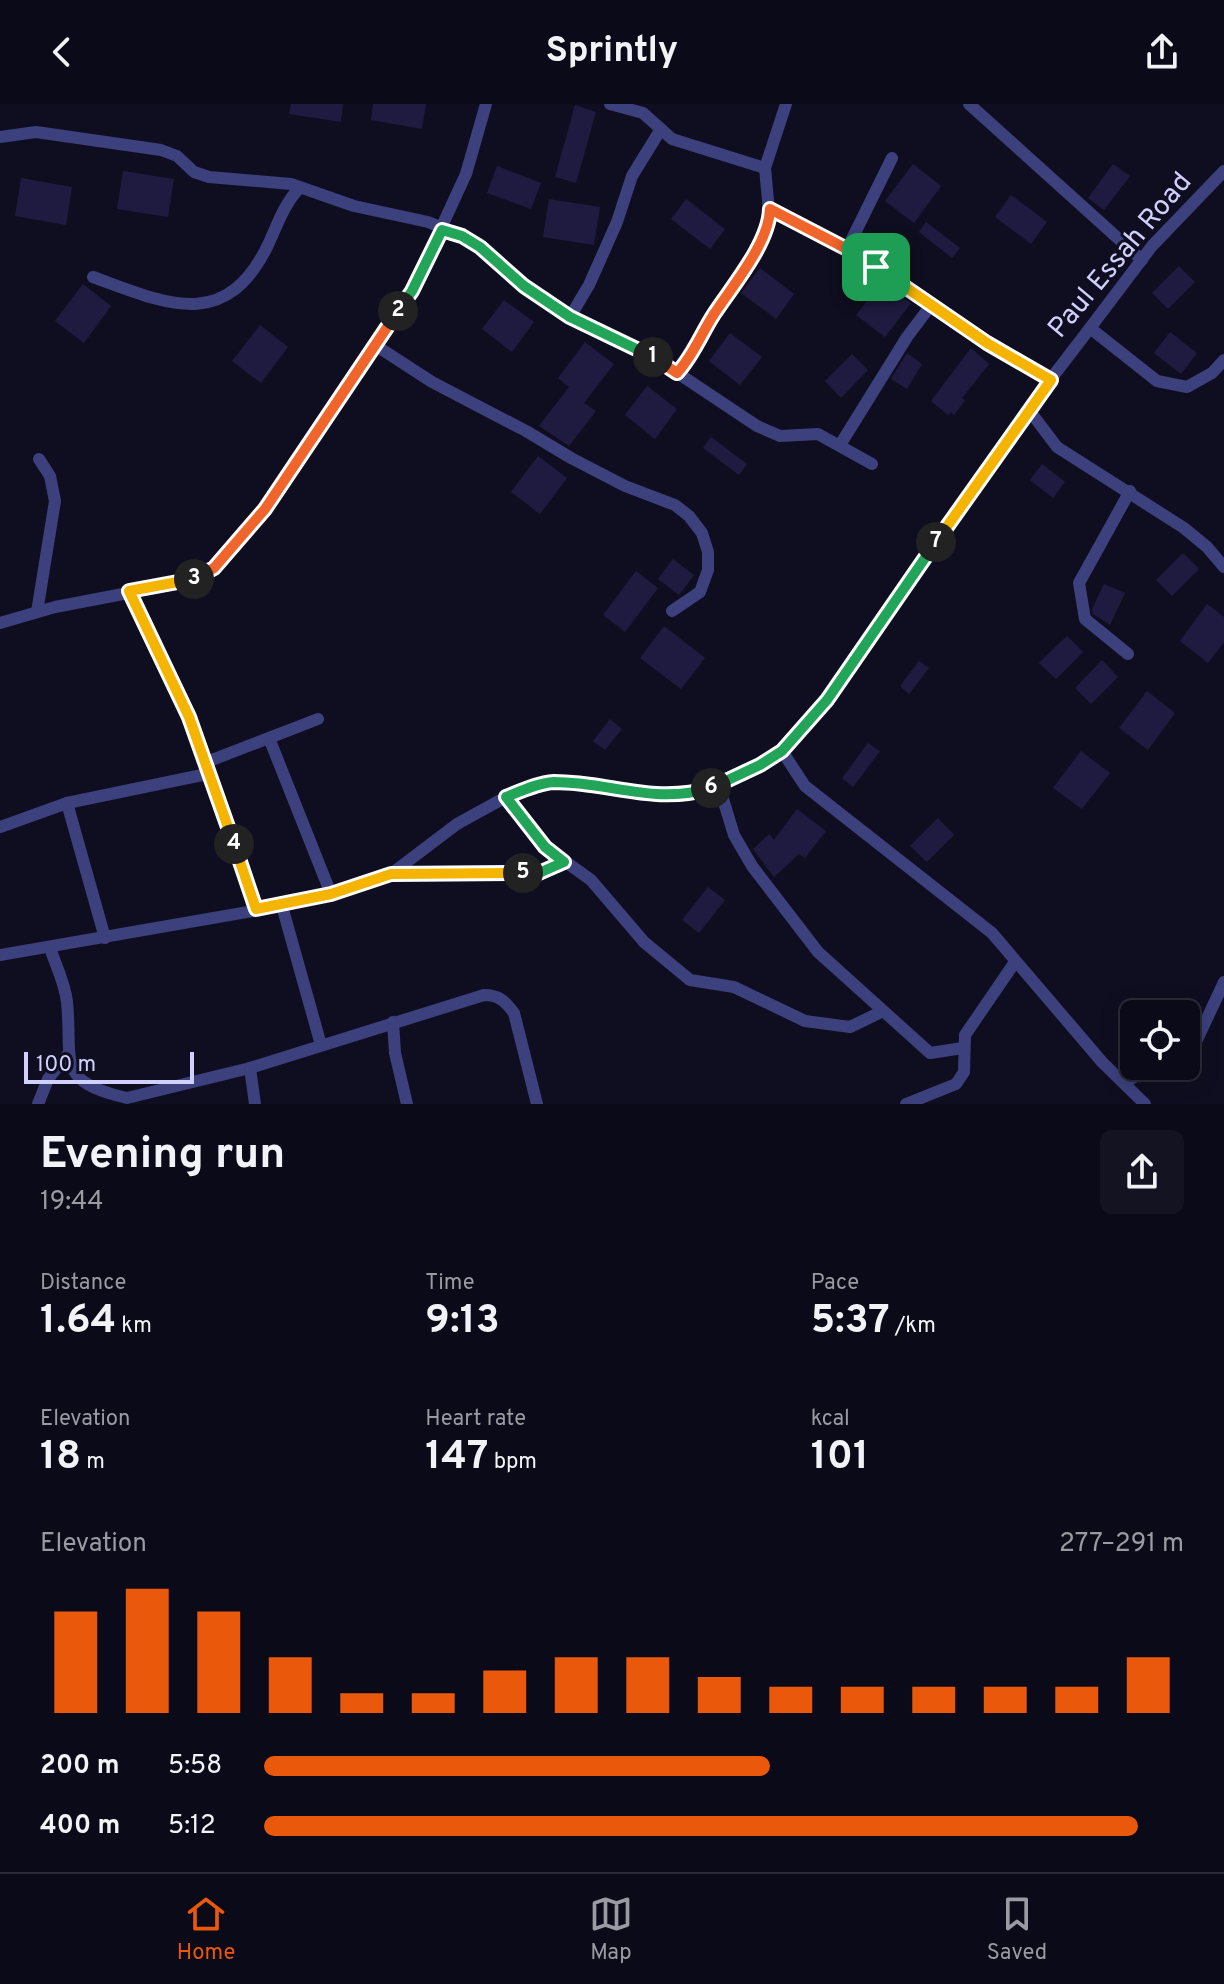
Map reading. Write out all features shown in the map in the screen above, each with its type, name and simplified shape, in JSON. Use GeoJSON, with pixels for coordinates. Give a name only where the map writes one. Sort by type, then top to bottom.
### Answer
{"type":"FeatureCollection","features":[{"type":"Feature","properties":{"kind":"street"},"geometry":{"type":"LineString","coordinates":[[0,623],[129,591],[191,581],[214,568],[265,509],[412,291],[466,174],[486,104]]}},
{"type":"Feature","properties":{"kind":"street"},"geometry":{"type":"LineString","coordinates":[[610,104],[635,110],[656,124],[664,135],[687,145],[765,168]]}},
{"type":"Feature","properties":{"kind":"street"},"geometry":{"type":"LineString","coordinates":[[570,317],[589,285],[617,222],[632,176],[656,124],[655,104]]}},
{"type":"Feature","properties":{"kind":"street"},"geometry":{"type":"LineString","coordinates":[[677,373],[738,280],[770,222],[765,168],[786,104]]}},
{"type":"Feature","properties":{"kind":"street"},"geometry":{"type":"LineString","coordinates":[[969,104],[1142,260]]}},
{"type":"Feature","properties":{"kind":"street"},"geometry":{"type":"LineString","coordinates":[[0,137],[36,132],[161,150],[177,156],[194,172],[209,177],[291,184],[354,206],[428,222],[480,247],[524,286],[570,317],[649,354],[771,433],[780,436],[818,434],[872,464]]}},
{"type":"Feature","properties":{"kind":"street"},"geometry":{"type":"LineString","coordinates":[[847,249],[892,158]]}},
{"type":"Feature","properties":{"kind":"street","name":"Paul Essah Road"},"geometry":{"type":"LineString","coordinates":[[0,955],[282,906],[331,894],[391,874],[457,824],[506,797],[553,782],[665,796],[690,794],[719,786],[782,751],[827,700],[1029,410],[1090,328],[1142,260],[1224,171]]}},
{"type":"Feature","properties":{"kind":"street"},"geometry":{"type":"LineString","coordinates":[[93,277],[135,292],[190,305],[218,301],[238,288],[254,269],[281,212],[299,188]]}},
{"type":"Feature","properties":{"kind":"street"},"geometry":{"type":"LineString","coordinates":[[770,209],[847,249],[987,343],[1051,380]]}},
{"type":"Feature","properties":{"kind":"street"},"geometry":{"type":"LineString","coordinates":[[840,445],[907,337],[932,304]]}},
{"type":"Feature","properties":{"kind":"street"},"geometry":{"type":"LineString","coordinates":[[1090,328],[1157,381],[1187,387],[1212,373],[1224,360]]}},
{"type":"Feature","properties":{"kind":"street"},"geometry":{"type":"LineString","coordinates":[[375,345],[432,382],[571,458],[625,486],[675,505],[689,516],[702,533],[708,552],[708,570],[700,592],[672,611]]}},
{"type":"Feature","properties":{"kind":"street"},"geometry":{"type":"LineString","coordinates":[[1029,410],[1057,447],[1130,491],[1196,537],[1224,567]]}},
{"type":"Feature","properties":{"kind":"street"},"geometry":{"type":"LineString","coordinates":[[37,612],[55,501],[50,476],[39,459]]}},
{"type":"Feature","properties":{"kind":"street"},"geometry":{"type":"LineString","coordinates":[[1128,654],[1085,619],[1079,583],[1130,491]]}},
{"type":"Feature","properties":{"kind":"street"},"geometry":{"type":"LineString","coordinates":[[129,591],[189,717],[256,909]]}},
{"type":"Feature","properties":{"kind":"street"},"geometry":{"type":"LineString","coordinates":[[0,827],[67,803],[206,769],[269,738],[318,719]]}},
{"type":"Feature","properties":{"kind":"street"},"geometry":{"type":"LineString","coordinates":[[269,738],[331,894]]}},
{"type":"Feature","properties":{"kind":"street"},"geometry":{"type":"LineString","coordinates":[[782,751],[805,786],[992,933],[1145,1104]]}},
{"type":"Feature","properties":{"kind":"street"},"geometry":{"type":"LineString","coordinates":[[719,786],[734,835],[752,866],[818,952],[930,1053],[963,1048]]}},
{"type":"Feature","properties":{"kind":"street"},"geometry":{"type":"LineString","coordinates":[[506,797],[545,847],[591,880],[644,942],[690,980],[734,987],[805,1021],[850,1027],[883,1011]]}},
{"type":"Feature","properties":{"kind":"street"},"geometry":{"type":"LineString","coordinates":[[67,803],[105,938]]}},
{"type":"Feature","properties":{"kind":"street"},"geometry":{"type":"LineString","coordinates":[[391,874],[539,873],[564,862]]}},
{"type":"Feature","properties":{"kind":"street"},"geometry":{"type":"LineString","coordinates":[[282,906],[321,1045]]}},
{"type":"Feature","properties":{"kind":"street"},"geometry":{"type":"LineString","coordinates":[[50,948],[67,1001],[67,1055],[70,1067],[80,1079],[108,1094],[149,1099],[393,1022],[484,995],[495,995],[506,1001],[514,1013],[537,1104]]}},
{"type":"Feature","properties":{"kind":"street"},"geometry":{"type":"LineString","coordinates":[[906,1104],[956,1084],[966,1062],[963,1048],[965,1035],[1015,962]]}},
{"type":"Feature","properties":{"kind":"street"},"geometry":{"type":"LineString","coordinates":[[1200,1033],[1224,982]]}},
{"type":"Feature","properties":{"kind":"street"},"geometry":{"type":"LineString","coordinates":[[393,1022],[395,1053],[407,1104]]}},
{"type":"Feature","properties":{"kind":"street"},"geometry":{"type":"LineString","coordinates":[[38,1104],[48,1079],[67,1055]]}},
{"type":"Feature","properties":{"kind":"street"},"geometry":{"type":"LineString","coordinates":[[250,1068],[255,1104]]}},
{"type":"Feature","properties":{"kind":"street"},"geometry":{"type":"LineString","coordinates":[[1123,1082],[1128,1080]]}},
{"type":"Feature","properties":{"kind":"building"},"geometry":{"type":"Polygon","coordinates":[[[291,104],[343,104],[341,122],[289,114],[291,104]]]}},
{"type":"Feature","properties":{"kind":"building"},"geometry":{"type":"Polygon","coordinates":[[[373,104],[426,104],[422,129],[371,120],[373,104]]]}},
{"type":"Feature","properties":{"kind":"building"},"geometry":{"type":"Polygon","coordinates":[[[575,105],[596,112],[576,183],[555,177],[575,105]]]}},
{"type":"Feature","properties":{"kind":"building"},"geometry":{"type":"Polygon","coordinates":[[[913,164],[941,186],[914,223],[885,201],[913,164]]]}},
{"type":"Feature","properties":{"kind":"building"},"geometry":{"type":"Polygon","coordinates":[[[1113,164],[1130,176],[1104,210],[1088,198],[1113,164]]]}},
{"type":"Feature","properties":{"kind":"building"},"geometry":{"type":"Polygon","coordinates":[[[497,166],[541,183],[531,209],[487,193],[497,166]]]}},
{"type":"Feature","properties":{"kind":"building"},"geometry":{"type":"Polygon","coordinates":[[[123,171],[174,179],[168,217],[117,209],[123,171]]]}},
{"type":"Feature","properties":{"kind":"building"},"geometry":{"type":"Polygon","coordinates":[[[21,178],[72,187],[66,225],[15,216],[21,178]]]}},
{"type":"Feature","properties":{"kind":"building"},"geometry":{"type":"Polygon","coordinates":[[[1011,195],[1047,222],[1031,244],[995,217],[1011,195]]]}},
{"type":"Feature","properties":{"kind":"building"},"geometry":{"type":"Polygon","coordinates":[[[549,199],[600,207],[594,245],[543,237],[549,199]]]}},
{"type":"Feature","properties":{"kind":"building"},"geometry":{"type":"Polygon","coordinates":[[[686,199],[725,229],[710,249],[671,219],[686,199]]]}},
{"type":"Feature","properties":{"kind":"building"},"geometry":{"type":"Polygon","coordinates":[[[926,222],[960,248],[952,258],[919,232],[926,222]]]}},
{"type":"Feature","properties":{"kind":"building"},"geometry":{"type":"Polygon","coordinates":[[[1179,266],[1195,282],[1168,309],[1152,293],[1179,266]]]}},
{"type":"Feature","properties":{"kind":"building"},"geometry":{"type":"Polygon","coordinates":[[[760,268],[794,294],[776,319],[741,293],[760,268]]]}},
{"type":"Feature","properties":{"kind":"building"},"geometry":{"type":"Polygon","coordinates":[[[881,283],[911,303],[885,337],[856,315],[881,283]]]}},
{"type":"Feature","properties":{"kind":"building"},"geometry":{"type":"Polygon","coordinates":[[[83,284],[111,306],[84,343],[55,321],[83,284]]]}},
{"type":"Feature","properties":{"kind":"building"},"geometry":{"type":"Polygon","coordinates":[[[504,300],[534,322],[512,352],[482,329],[504,300]]]}},
{"type":"Feature","properties":{"kind":"building"},"geometry":{"type":"Polygon","coordinates":[[[260,325],[288,347],[261,383],[232,361],[260,325]]]}},
{"type":"Feature","properties":{"kind":"building"},"geometry":{"type":"Polygon","coordinates":[[[1170,332],[1197,353],[1181,374],[1154,353],[1170,332]]]}},
{"type":"Feature","properties":{"kind":"building"},"geometry":{"type":"Polygon","coordinates":[[[730,333],[762,357],[740,385],[709,361],[730,333]]]}},
{"type":"Feature","properties":{"kind":"building"},"geometry":{"type":"Polygon","coordinates":[[[585,342],[614,364],[584,403],[596,411],[569,446],[539,426],[569,387],[558,378],[585,342]]]}},
{"type":"Feature","properties":{"kind":"building"},"geometry":{"type":"Polygon","coordinates":[[[971,348],[989,364],[962,398],[965,400],[954,415],[951,412],[948,415],[931,401],[971,348]]]}},
{"type":"Feature","properties":{"kind":"building"},"geometry":{"type":"Polygon","coordinates":[[[907,353],[922,364],[907,389],[891,379],[907,353]]]}},
{"type":"Feature","properties":{"kind":"building"},"geometry":{"type":"Polygon","coordinates":[[[852,354],[868,370],[841,398],[825,381],[852,354]]]}},
{"type":"Feature","properties":{"kind":"building"},"geometry":{"type":"Polygon","coordinates":[[[647,386],[677,409],[655,439],[625,415],[647,386]]]}},
{"type":"Feature","properties":{"kind":"building"},"geometry":{"type":"Polygon","coordinates":[[[711,437],[747,464],[739,475],[703,448],[711,437]]]}},
{"type":"Feature","properties":{"kind":"building"},"geometry":{"type":"Polygon","coordinates":[[[538,456],[567,478],[540,514],[511,492],[538,456]]]}},
{"type":"Feature","properties":{"kind":"building"},"geometry":{"type":"Polygon","coordinates":[[[1042,464],[1065,482],[1053,498],[1030,480],[1042,464]]]}},
{"type":"Feature","properties":{"kind":"building"},"geometry":{"type":"Polygon","coordinates":[[[1183,553],[1199,569],[1172,596],[1156,580],[1183,553]]]}},
{"type":"Feature","properties":{"kind":"building"},"geometry":{"type":"Polygon","coordinates":[[[673,559],[694,575],[679,595],[658,579],[673,559]]]}},
{"type":"Feature","properties":{"kind":"building"},"geometry":{"type":"Polygon","coordinates":[[[636,571],[658,588],[625,632],[603,615],[636,571]]]}},
{"type":"Feature","properties":{"kind":"building"},"geometry":{"type":"Polygon","coordinates":[[[1104,584],[1125,593],[1110,625],[1093,614],[1092,609],[1104,584]]]}},
{"type":"Feature","properties":{"kind":"building"},"geometry":{"type":"Polygon","coordinates":[[[1207,604],[1224,617],[1224,642],[1208,663],[1180,641],[1207,604]]]}},
{"type":"Feature","properties":{"kind":"building"},"geometry":{"type":"Polygon","coordinates":[[[664,626],[705,658],[681,689],[640,658],[664,626]]]}},
{"type":"Feature","properties":{"kind":"building"},"geometry":{"type":"Polygon","coordinates":[[[1067,636],[1083,652],[1056,679],[1039,663],[1067,636]]]}},
{"type":"Feature","properties":{"kind":"building"},"geometry":{"type":"Polygon","coordinates":[[[1102,660],[1118,677],[1091,704],[1075,688],[1102,660]]]}},
{"type":"Feature","properties":{"kind":"building"},"geometry":{"type":"Polygon","coordinates":[[[919,661],[929,668],[909,694],[900,686],[919,661]]]}},
{"type":"Feature","properties":{"kind":"building"},"geometry":{"type":"Polygon","coordinates":[[[1147,691],[1175,713],[1148,750],[1119,728],[1147,691]]]}},
{"type":"Feature","properties":{"kind":"building"},"geometry":{"type":"Polygon","coordinates":[[[610,719],[622,729],[605,750],[593,741],[610,719]]]}},
{"type":"Feature","properties":{"kind":"building"},"geometry":{"type":"Polygon","coordinates":[[[868,743],[880,751],[853,787],[842,778],[868,743]]]}},
{"type":"Feature","properties":{"kind":"building"},"geometry":{"type":"Polygon","coordinates":[[[1081,751],[1110,773],[1082,809],[1053,788],[1081,751]]]}},
{"type":"Feature","properties":{"kind":"building"},"geometry":{"type":"Polygon","coordinates":[[[797,809],[826,831],[805,858],[799,854],[774,877],[753,849],[769,834],[774,840],[797,809]]]}},
{"type":"Feature","properties":{"kind":"building"},"geometry":{"type":"Polygon","coordinates":[[[938,818],[954,835],[927,862],[910,846],[938,818]]]}},
{"type":"Feature","properties":{"kind":"building"},"geometry":{"type":"Polygon","coordinates":[[[708,887],[725,900],[699,933],[682,920],[708,887]]]}},
{"type":"Feature","properties":{"kind":"route"},"geometry":{"type":"LineString","coordinates":[[770,209],[876,267],[987,343],[1051,380],[827,700],[782,751],[719,786],[690,794],[665,796],[553,782],[506,797],[545,847],[564,862],[539,873],[391,874],[331,894],[256,909],[189,717],[129,591],[191,581],[214,568],[234,547],[265,509],[412,291],[442,230],[462,236],[480,247],[524,286],[570,317],[649,354],[677,373],[738,280],[770,222],[770,209]]}}]}
